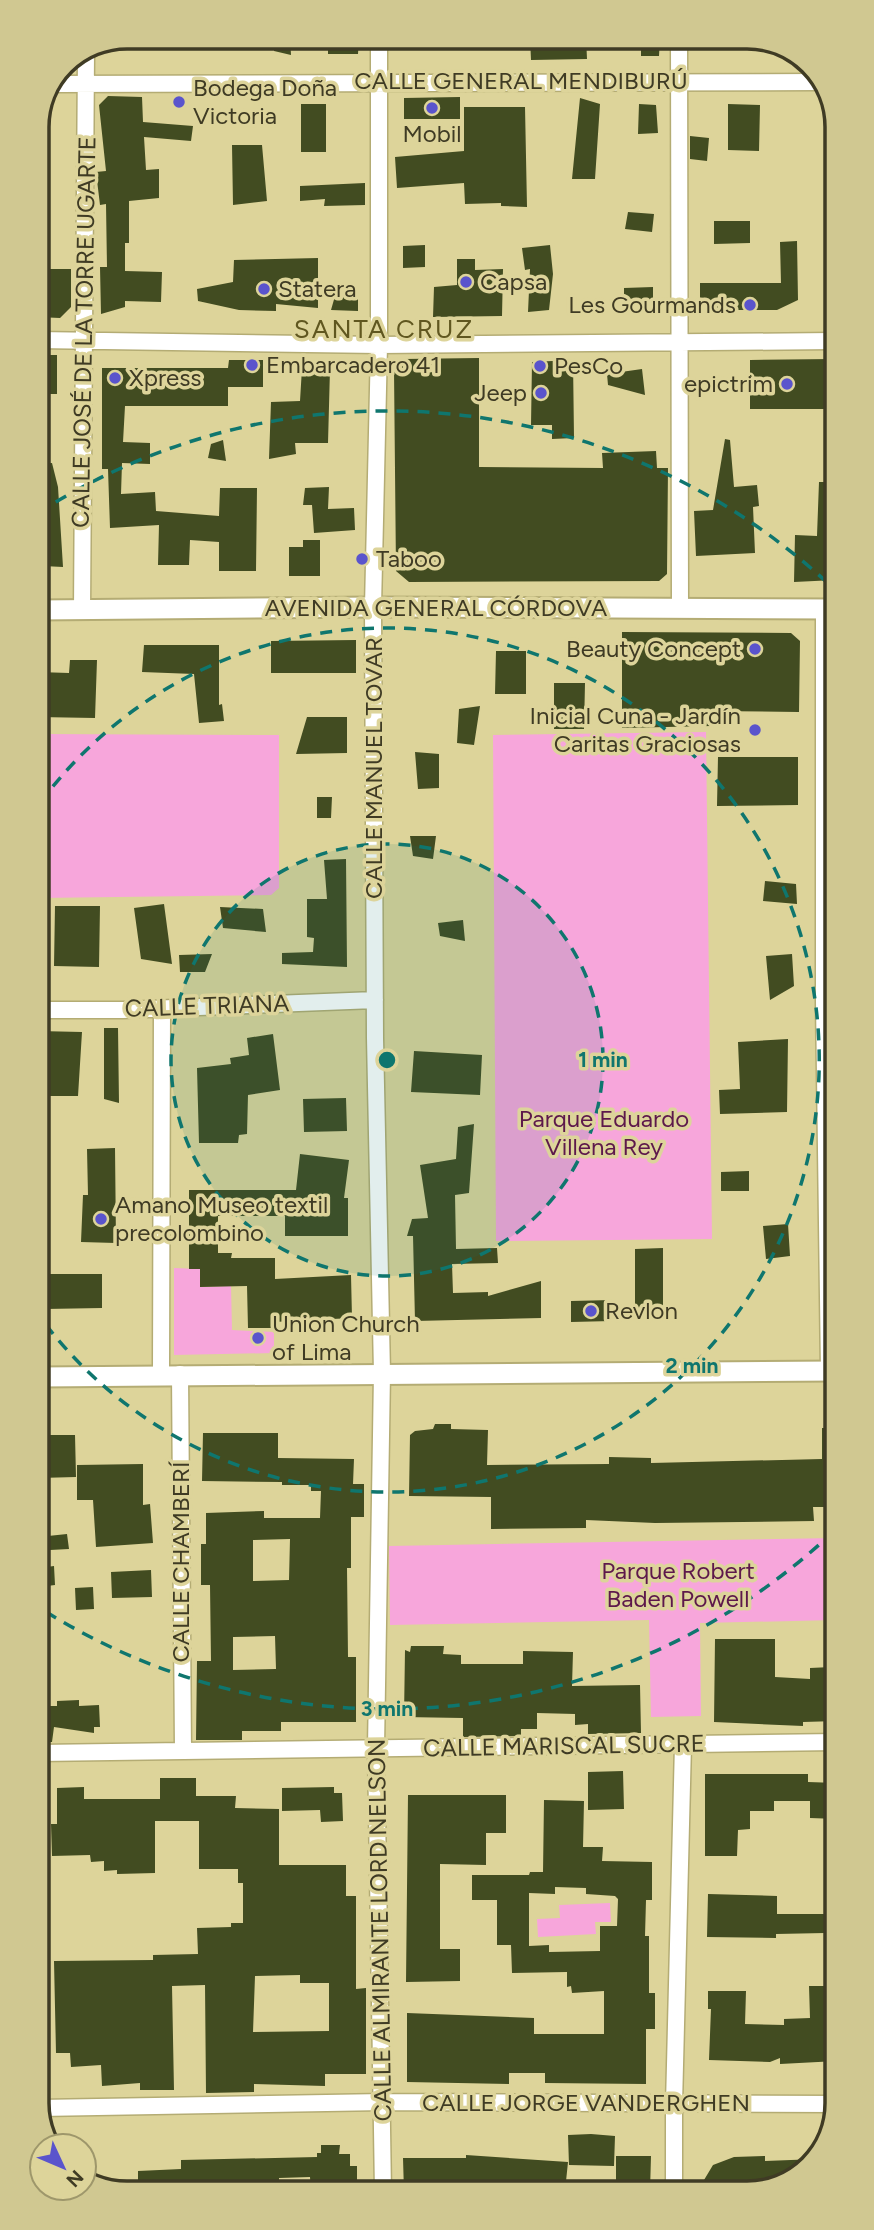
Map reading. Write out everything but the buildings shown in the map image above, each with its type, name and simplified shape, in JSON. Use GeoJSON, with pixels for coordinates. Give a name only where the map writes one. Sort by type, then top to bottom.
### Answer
{"type":"FeatureCollection","features":[{"type":"Feature","properties":{"kind":"street","name":"CALLE MANUEL TOVAR"},"geometry":{"type":"LineString","coordinates":[[380,49],[379,345],[373,607],[375,1000],[382,1373]]}},
{"type":"Feature","properties":{"kind":"street"},"geometry":{"type":"LineString","coordinates":[[678,49],[680,609]]}},
{"type":"Feature","properties":{"kind":"street","name":"CALLE JOSÉ DE LA TORRE UGARTE"},"geometry":{"type":"LineString","coordinates":[[82,610],[86,60]]}},
{"type":"Feature","properties":{"kind":"street","name":"CALLE GENERAL MENDIBURÚ"},"geometry":{"type":"LineString","coordinates":[[62,84],[379,80],[811,82]]}},
{"type":"Feature","properties":{"kind":"street"},"geometry":{"type":"LineString","coordinates":[[49,340],[379,345],[680,340],[825,341]]}},
{"type":"Feature","properties":{"kind":"street","name":"AVENIDA GENERAL CÓRDOVA"},"geometry":{"type":"LineString","coordinates":[[49,610],[373,607],[825,609]]}},
{"type":"Feature","properties":{"kind":"street"},"geometry":{"type":"LineString","coordinates":[[825,923],[825,1042]]}},
{"type":"Feature","properties":{"kind":"street","name":"CALLE TRIANA"},"geometry":{"type":"LineString","coordinates":[[49,1010],[375,1000]]}},
{"type":"Feature","properties":{"kind":"street","name":"CALLE CHAMBERÍ"},"geometry":{"type":"LineString","coordinates":[[162,1008],[183,1751]]}},
{"type":"Feature","properties":{"kind":"street"},"geometry":{"type":"LineString","coordinates":[[49,1377],[825,1371]]}},
{"type":"Feature","properties":{"kind":"street","name":"CALLE ALMIRANTE LORD NELSON"},"geometry":{"type":"LineString","coordinates":[[382,1373],[376,1748],[384,2102],[383,2181]]}},
{"type":"Feature","properties":{"kind":"street","name":"CALLE MARISCAL SUCRE"},"geometry":{"type":"LineString","coordinates":[[49,1753],[825,1742]]}},
{"type":"Feature","properties":{"kind":"street"},"geometry":{"type":"LineString","coordinates":[[674,2181],[683,1744]]}},
{"type":"Feature","properties":{"kind":"street","name":"CALLE JORGE VANDERGHEN"},"geometry":{"type":"LineString","coordinates":[[49,2108],[384,2102],[825,2104]]}},
{"type":"Feature","properties":{"kind":"green space","name":"Parque Eduardo Villena Rey"},"geometry":{"type":"Polygon","coordinates":[[[706,732],[712,1239],[496,1241],[493,735],[706,732]]]}},
{"type":"Feature","properties":{"kind":"green space"},"geometry":{"type":"Polygon","coordinates":[[[49,734],[279,735],[279,888],[271,895],[49,898],[49,734]]]}},
{"type":"Feature","properties":{"kind":"green space"},"geometry":{"type":"Polygon","coordinates":[[[174,1268],[200,1269],[200,1287],[231,1286],[232,1330],[274,1332],[274,1353],[174,1355],[174,1268]]]}},
{"type":"Feature","properties":{"kind":"green space","name":"Parque Robert Baden Powell"},"geometry":{"type":"Polygon","coordinates":[[[825,1538],[825,1620],[700,1623],[701,1716],[651,1717],[649,1620],[390,1625],[389,1546],[825,1538]]]}},
{"type":"Feature","properties":{"kind":"green space"},"geometry":{"type":"Polygon","coordinates":[[[610,1903],[611,1922],[595,1922],[596,1934],[538,1937],[537,1919],[560,1918],[559,1905],[610,1903]]]}},
{"type":"Feature","properties":{"kind":"place","name":"Bodega Doña Victoria"},"geometry":{"type":"Point","coordinates":[179,102]}},
{"type":"Feature","properties":{"kind":"place","name":"Mobil"},"geometry":{"type":"Point","coordinates":[432,108]}},
{"type":"Feature","properties":{"kind":"place","name":"Capsa"},"geometry":{"type":"Point","coordinates":[466,282]}},
{"type":"Feature","properties":{"kind":"place","name":"Statera"},"geometry":{"type":"Point","coordinates":[264,289]}},
{"type":"Feature","properties":{"kind":"place","name":"Les Gourmands"},"geometry":{"type":"Point","coordinates":[750,305]}},
{"type":"Feature","properties":{"kind":"place","name":"Embarcadero 41"},"geometry":{"type":"Point","coordinates":[252,365]}},
{"type":"Feature","properties":{"kind":"place","name":"PesCo"},"geometry":{"type":"Point","coordinates":[540,366]}},
{"type":"Feature","properties":{"kind":"place","name":"Xpress"},"geometry":{"type":"Point","coordinates":[115,378]}},
{"type":"Feature","properties":{"kind":"place","name":"epictrim"},"geometry":{"type":"Point","coordinates":[787,384]}},
{"type":"Feature","properties":{"kind":"place","name":"Jeep"},"geometry":{"type":"Point","coordinates":[541,393]}},
{"type":"Feature","properties":{"kind":"place","name":"Taboo"},"geometry":{"type":"Point","coordinates":[362,559]}},
{"type":"Feature","properties":{"kind":"place","name":"Beauty Concept"},"geometry":{"type":"Point","coordinates":[755,649]}},
{"type":"Feature","properties":{"kind":"place","name":"Inicial Cuna - Jardín Caritas Graciosas"},"geometry":{"type":"Point","coordinates":[755,730]}},
{"type":"Feature","properties":{"kind":"place","name":"Amano Museo textil precolombino"},"geometry":{"type":"Point","coordinates":[101,1219]}},
{"type":"Feature","properties":{"kind":"place","name":"Revlon"},"geometry":{"type":"Point","coordinates":[591,1311]}},
{"type":"Feature","properties":{"kind":"place","name":"Union Church of Lima"},"geometry":{"type":"Point","coordinates":[258,1338]}},
{"type":"Feature","properties":{"kind":"district","name":"SANTA CRUZ"},"geometry":{"type":"Point","coordinates":[384,329]}}]}
